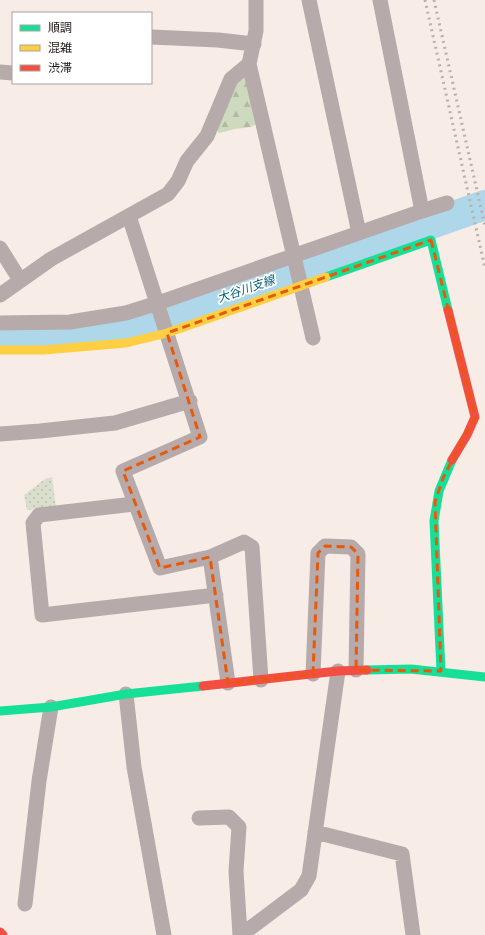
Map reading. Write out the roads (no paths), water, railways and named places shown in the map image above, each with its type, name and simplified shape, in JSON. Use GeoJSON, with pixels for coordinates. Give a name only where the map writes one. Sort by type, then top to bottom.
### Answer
{"type":"FeatureCollection","features":[{"type":"Feature","properties":{"kind":"street"},"geometry":{"type":"LineString","coordinates":[[256,0],[256,31],[250,64],[299,284],[313,338]]}},
{"type":"Feature","properties":{"kind":"street"},"geometry":{"type":"LineString","coordinates":[[309,0],[359,233]]}},
{"type":"Feature","properties":{"kind":"street"},"geometry":{"type":"LineString","coordinates":[[380,0],[422,211]]}},
{"type":"Feature","properties":{"kind":"street"},"geometry":{"type":"LineString","coordinates":[[152,37],[218,40],[254,44]]}},
{"type":"Feature","properties":{"kind":"street"},"geometry":{"type":"LineString","coordinates":[[0,295],[51,259],[168,194],[178,181],[187,161],[207,136],[231,79],[250,64]]}},
{"type":"Feature","properties":{"kind":"street"},"geometry":{"type":"LineString","coordinates":[[0,72],[12,73]]}},
{"type":"Feature","properties":{"kind":"street"},"geometry":{"type":"LineString","coordinates":[[0,323],[70,322],[126,312],[158,303],[294,258],[359,233],[447,203]]}},
{"type":"Feature","properties":{"kind":"street"},"geometry":{"type":"LineString","coordinates":[[129,216],[190,401],[200,437],[122,471],[160,568],[210,558],[244,542],[252,547],[261,680]]}},
{"type":"Feature","properties":{"kind":"street"},"geometry":{"type":"LineString","coordinates":[[0,350],[44,350],[126,343],[167,333],[299,284],[431,240],[476,417],[471,430],[451,461],[443,478],[435,502],[434,521],[441,671]]}},
{"type":"Feature","properties":{"kind":"street"},"geometry":{"type":"LineString","coordinates":[[0,248],[20,280]]}},
{"type":"Feature","properties":{"kind":"street"},"geometry":{"type":"LineString","coordinates":[[0,434],[114,423],[190,401]]}},
{"type":"Feature","properties":{"kind":"street"},"geometry":{"type":"LineString","coordinates":[[134,504],[40,515],[33,523],[42,615],[216,595]]}},
{"type":"Feature","properties":{"kind":"street"},"geometry":{"type":"LineString","coordinates":[[313,674],[318,553],[325,546],[351,547],[358,554],[356,670]]}},
{"type":"Feature","properties":{"kind":"street"},"geometry":{"type":"LineString","coordinates":[[210,558],[228,683]]}},
{"type":"Feature","properties":{"kind":"street"},"geometry":{"type":"LineString","coordinates":[[0,711],[51,707],[126,694],[338,671],[411,669],[441,671],[485,677]]}},
{"type":"Feature","properties":{"kind":"street"},"geometry":{"type":"LineString","coordinates":[[240,935],[301,890],[309,876],[338,671]]}},
{"type":"Feature","properties":{"kind":"street"},"geometry":{"type":"LineString","coordinates":[[126,694],[134,767],[164,935]]}},
{"type":"Feature","properties":{"kind":"street"},"geometry":{"type":"LineString","coordinates":[[24,904],[39,781],[51,707]]}},
{"type":"Feature","properties":{"kind":"street"},"geometry":{"type":"LineString","coordinates":[[199,818],[229,817],[239,827],[236,871],[240,935]]}},
{"type":"Feature","properties":{"kind":"street"},"geometry":{"type":"LineString","coordinates":[[315,832],[402,854],[413,935]]}},
{"type":"Feature","properties":{"kind":"street"},"geometry":{"type":"LineString","coordinates":[[0,932],[3,935]]}},
{"type":"Feature","properties":{"kind":"waterway","name":"大谷川支線"},"geometry":{"type":"LineString","coordinates":[[0,336],[58,336],[153,322],[485,205]]}},
{"type":"Feature","properties":{"kind":"railway"},"geometry":{"type":"LineString","coordinates":[[425,0],[485,268]]}},
{"type":"Feature","properties":{"kind":"railway"},"geometry":{"type":"LineString","coordinates":[[434,0],[485,226]]}}]}
